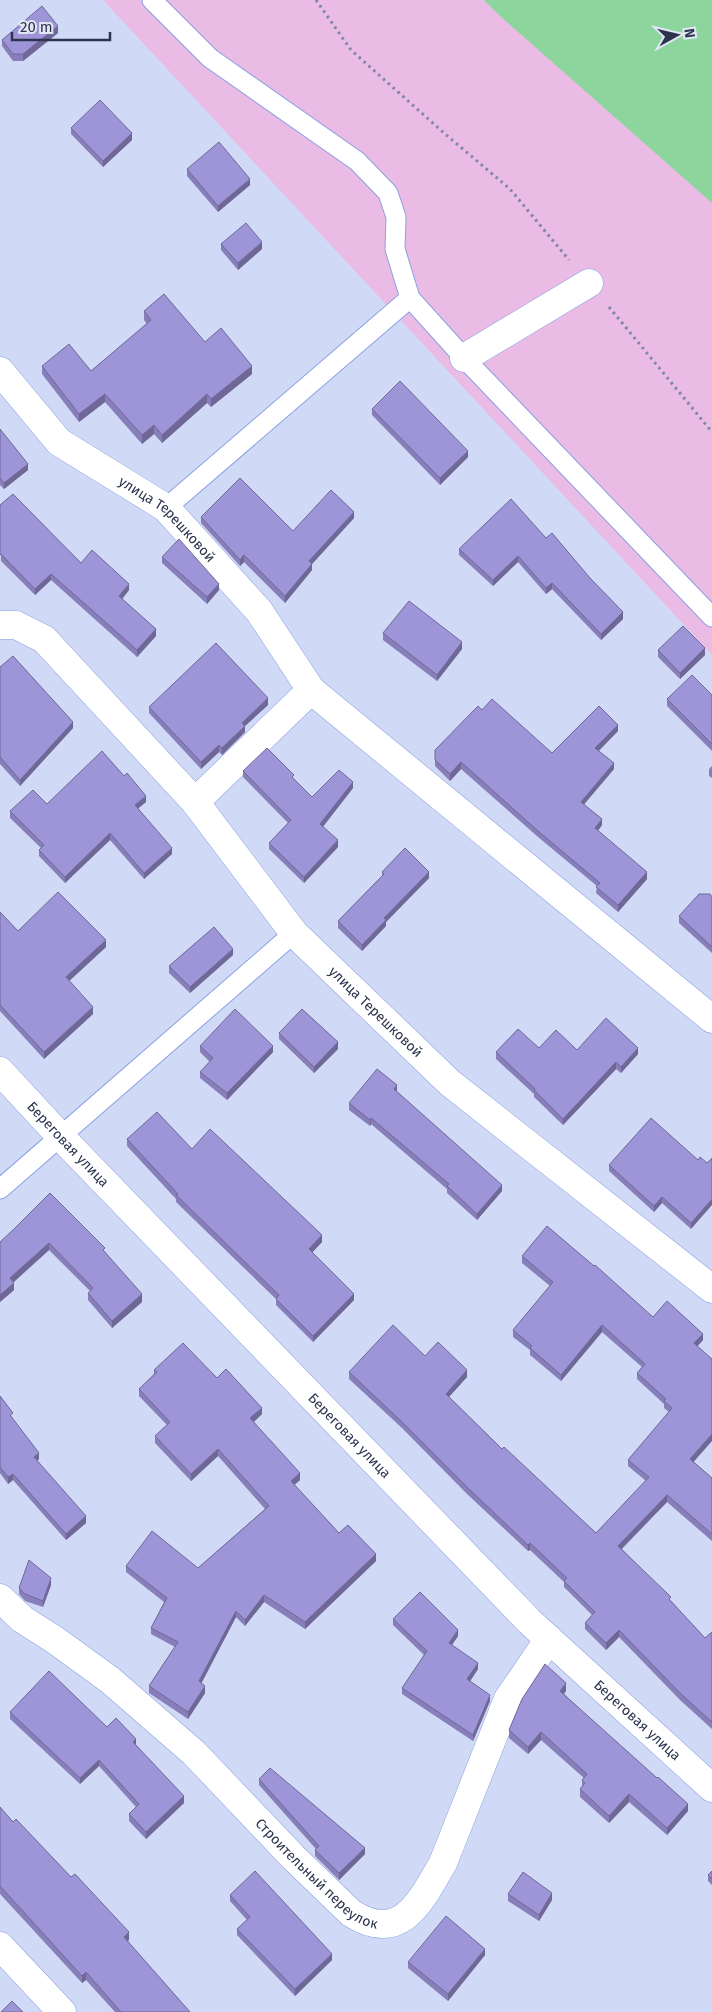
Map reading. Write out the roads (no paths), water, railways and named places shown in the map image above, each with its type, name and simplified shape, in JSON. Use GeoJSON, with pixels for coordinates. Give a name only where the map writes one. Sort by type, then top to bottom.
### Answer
{"type":"FeatureCollection","features":[{"type":"Feature","properties":{"kind":"street"},"geometry":{"type":"LineString","coordinates":[[464,358],[589,284]]}},
{"type":"Feature","properties":{"kind":"street","name":"улица Терешковой"},"geometry":{"type":"LineString","coordinates":[[0,371],[60,442],[166,508],[259,611],[311,690],[712,1019]]}},
{"type":"Feature","properties":{"kind":"street","name":"улица Терешковой"},"geometry":{"type":"LineString","coordinates":[[0,625],[16,625],[44,639],[196,802],[294,933],[450,1083],[712,1289]]}},
{"type":"Feature","properties":{"kind":"street"},"geometry":{"type":"LineString","coordinates":[[196,802],[311,690]]}},
{"type":"Feature","properties":{"kind":"street","name":"Береговая улица"},"geometry":{"type":"LineString","coordinates":[[0,1071],[60,1136],[523,1615],[712,1788]]}},
{"type":"Feature","properties":{"kind":"street","name":"Строительный переулок"},"geometry":{"type":"LineString","coordinates":[[0,1598],[22,1619],[55,1640],[110,1680],[194,1753],[292,1858],[351,1913],[369,1923],[378,1924],[395,1923],[404,1918],[428,1888],[442,1863],[508,1699],[549,1640]]}},
{"type":"Feature","properties":{"kind":"street"},"geometry":{"type":"LineString","coordinates":[[0,1946],[62,2012]]}},
{"type":"Feature","properties":{"kind":"lane"},"geometry":{"type":"LineString","coordinates":[[152,0],[210,58],[357,161],[388,193],[396,216],[395,249],[410,298],[464,358],[712,617]]}},
{"type":"Feature","properties":{"kind":"lane"},"geometry":{"type":"LineString","coordinates":[[166,508],[410,298]]}},
{"type":"Feature","properties":{"kind":"lane"},"geometry":{"type":"LineString","coordinates":[[0,1189],[294,933]]}}]}
